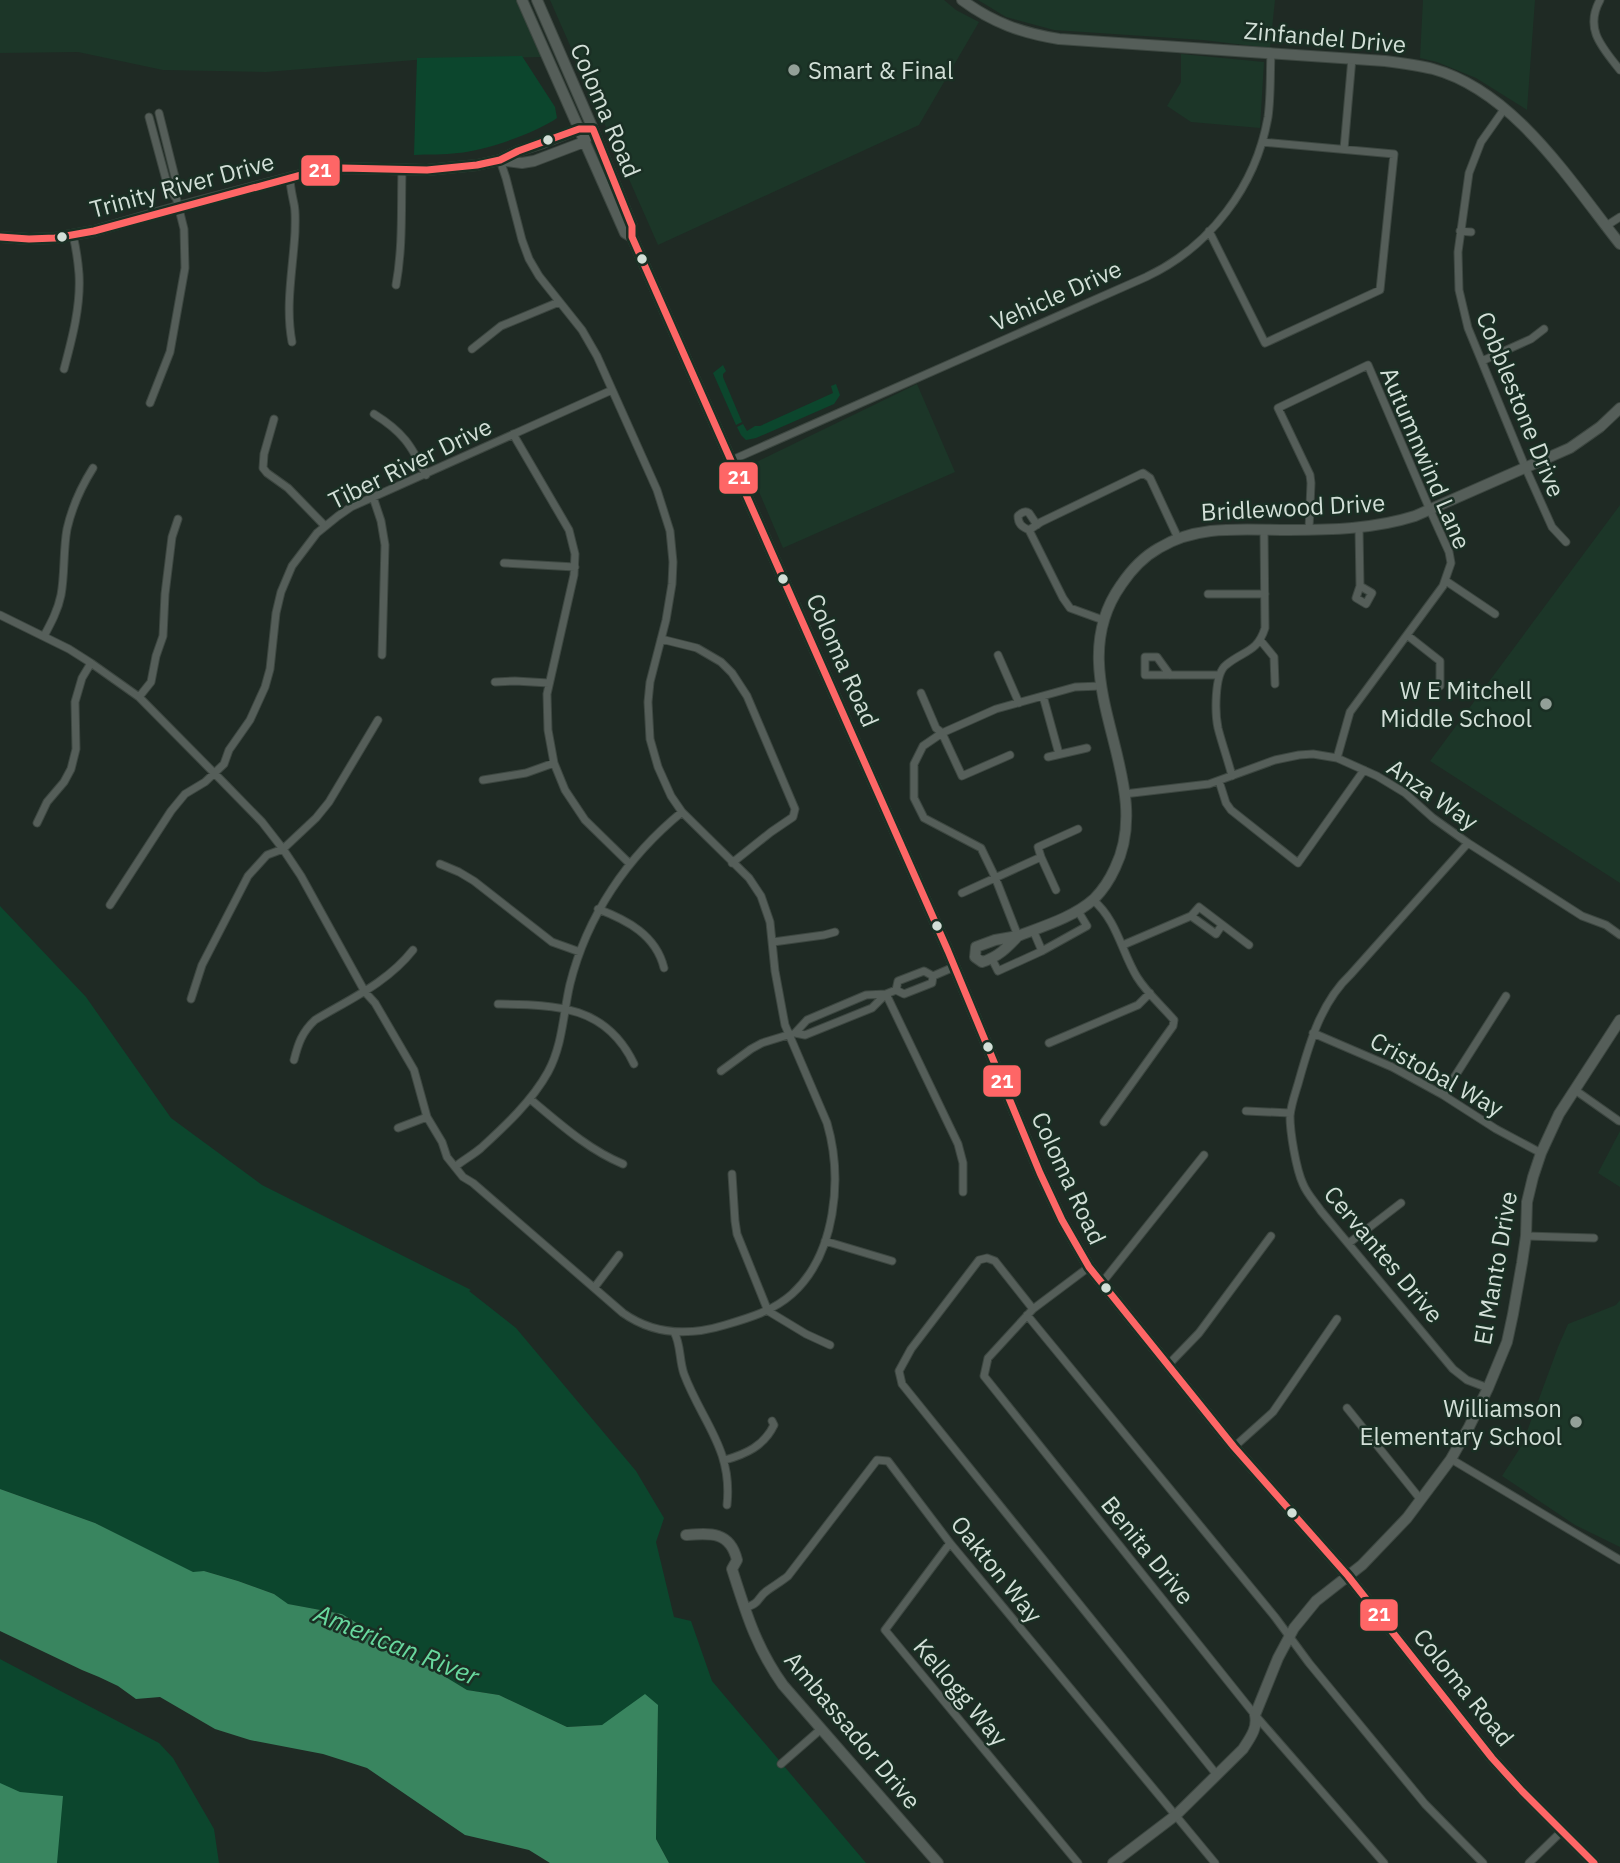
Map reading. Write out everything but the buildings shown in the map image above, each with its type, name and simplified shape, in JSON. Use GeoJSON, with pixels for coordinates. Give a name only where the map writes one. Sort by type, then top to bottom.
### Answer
{"type":"FeatureCollection","features":[{"type":"Feature","properties":{"kind":"street","name":"Coloma Road"},"geometry":{"type":"LineString","coordinates":[[522,0],[625,233],[632,237]]}},
{"type":"Feature","properties":{"kind":"street","name":"Coloma Road"},"geometry":{"type":"LineString","coordinates":[[537,0],[632,226],[632,237],[954,967],[1040,1173],[1088,1267],[1234,1447],[1348,1576],[1492,1758],[1594,1863]]}},
{"type":"Feature","properties":{"kind":"street","name":"Zinfandel Drive"},"geometry":{"type":"LineString","coordinates":[[962,0],[991,18],[1029,34],[1059,39],[1352,58],[1435,69],[1486,94],[1525,126],[1620,244]]}},
{"type":"Feature","properties":{"kind":"street"},"geometry":{"type":"LineString","coordinates":[[1600,0],[1593,19],[1596,35],[1620,70]]}},
{"type":"Feature","properties":{"kind":"street","name":"Vehicle Drive"},"geometry":{"type":"LineString","coordinates":[[732,460],[1151,275],[1179,258],[1196,245],[1227,211],[1250,173],[1262,142],[1269,102],[1271,52]]}},
{"type":"Feature","properties":{"kind":"street"},"geometry":{"type":"LineString","coordinates":[[1344,149],[1352,58]]}},
{"type":"Feature","properties":{"kind":"street","name":"Cobblestone Drive"},"geometry":{"type":"LineString","coordinates":[[1505,108],[1489,127],[1474,157],[1465,188],[1457,262],[1459,290],[1468,328],[1526,469],[1552,527],[1566,542]]}},
{"type":"Feature","properties":{"kind":"street"},"geometry":{"type":"LineString","coordinates":[[150,403],[170,352],[186,268],[184,229],[177,202],[177,185],[159,113]]}},
{"type":"Feature","properties":{"kind":"street"},"geometry":{"type":"LineString","coordinates":[[149,117],[168,187],[177,202]]}},
{"type":"Feature","properties":{"kind":"street","name":"Trinity River Drive"},"geometry":{"type":"LineString","coordinates":[[0,237],[29,239],[94,232],[177,202],[317,171],[342,168],[447,169],[477,165],[500,160],[518,150],[579,129],[593,129]]}},
{"type":"Feature","properties":{"kind":"street"},"geometry":{"type":"LineString","coordinates":[[584,142],[593,129]]}},
{"type":"Feature","properties":{"kind":"street","name":"Trinity River Drive"},"geometry":{"type":"LineString","coordinates":[[500,160],[522,163],[534,161],[584,142]]}},
{"type":"Feature","properties":{"kind":"street"},"geometry":{"type":"LineString","coordinates":[[1209,231],[1265,343],[1380,290],[1394,154],[1262,142]]}},
{"type":"Feature","properties":{"kind":"street"},"geometry":{"type":"LineString","coordinates":[[0,615],[91,663],[139,697],[262,822],[283,849],[307,888],[365,992],[375,1003],[414,1070],[427,1117],[442,1142],[447,1157],[463,1177],[634,1321],[646,1326],[674,1332],[714,1329],[768,1311],[793,1293],[806,1279],[825,1241],[836,1190],[832,1140],[778,989],[770,922],[761,896],[749,878],[681,812],[664,782],[650,739],[648,702],[672,584],[670,531],[657,490],[590,343],[539,276],[522,240],[500,160]]}},
{"type":"Feature","properties":{"kind":"street"},"geometry":{"type":"LineString","coordinates":[[396,285],[401,231],[402,170]]}},
{"type":"Feature","properties":{"kind":"street"},"geometry":{"type":"LineString","coordinates":[[290,177],[295,207],[288,304],[292,342]]}},
{"type":"Feature","properties":{"kind":"street"},"geometry":{"type":"LineString","coordinates":[[1606,226],[1620,217]]}},
{"type":"Feature","properties":{"kind":"street"},"geometry":{"type":"LineString","coordinates":[[1460,231],[1471,233]]}},
{"type":"Feature","properties":{"kind":"street"},"geometry":{"type":"LineString","coordinates":[[64,369],[79,299],[79,275],[73,235]]}},
{"type":"Feature","properties":{"kind":"street"},"geometry":{"type":"LineString","coordinates":[[472,349],[501,326],[559,302]]}},
{"type":"Feature","properties":{"kind":"street"},"geometry":{"type":"LineString","coordinates":[[1482,361],[1531,339],[1544,329]]}},
{"type":"Feature","properties":{"kind":"street","name":"Autumnwind Lane"},"geometry":{"type":"LineString","coordinates":[[1309,529],[1310,475],[1278,408],[1368,365],[1449,552],[1451,563],[1446,581],[1350,712],[1337,758]]}},
{"type":"Feature","properties":{"kind":"street","name":"Tiber River Drive"},"geometry":{"type":"LineString","coordinates":[[214,774],[224,764],[229,750],[250,720],[262,695],[270,669],[276,613],[286,579],[301,552],[325,526],[351,507],[612,390]]}},
{"type":"Feature","properties":{"kind":"street","name":"Bridlewood Drive"},"geometry":{"type":"LineString","coordinates":[[954,967],[975,957],[976,947],[1018,936],[1078,911],[1093,900],[1111,878],[1125,843],[1127,826],[1124,794],[1101,686],[1098,658],[1103,620],[1111,600],[1132,570],[1157,548],[1178,538],[1212,530],[1359,528],[1398,521],[1430,510],[1570,448],[1620,408]]}},
{"type":"Feature","properties":{"kind":"street"},"geometry":{"type":"LineString","coordinates":[[374,414],[394,427],[407,440],[426,475]]}},
{"type":"Feature","properties":{"kind":"street"},"geometry":{"type":"LineString","coordinates":[[274,419],[264,454],[264,468],[325,526]]}},
{"type":"Feature","properties":{"kind":"street"},"geometry":{"type":"LineString","coordinates":[[513,434],[569,530],[575,554],[575,567],[549,683],[548,730],[554,763],[565,790],[585,820],[630,864]]}},
{"type":"Feature","properties":{"kind":"street"},"geometry":{"type":"LineString","coordinates":[[44,636],[61,596],[64,548],[72,513],[93,468]]}},
{"type":"Feature","properties":{"kind":"street"},"geometry":{"type":"LineString","coordinates":[[1029,530],[1143,473],[1150,478],[1178,538]]}},
{"type":"Feature","properties":{"kind":"street"},"geometry":{"type":"LineString","coordinates":[[373,497],[385,545],[382,655]]}},
{"type":"Feature","properties":{"kind":"street"},"geometry":{"type":"LineString","coordinates":[[1037,525],[1029,513],[1021,513],[1018,516],[1019,523],[1029,530],[1070,608],[1103,620]]}},
{"type":"Feature","properties":{"kind":"street"},"geometry":{"type":"LineString","coordinates":[[139,697],[151,682],[163,636],[177,519]]}},
{"type":"Feature","properties":{"kind":"street"},"geometry":{"type":"LineString","coordinates":[[1359,528],[1360,586]]}},
{"type":"Feature","properties":{"kind":"street"},"geometry":{"type":"LineString","coordinates":[[1232,776],[1218,726],[1217,683],[1226,665],[1261,640],[1265,628],[1264,529]]}},
{"type":"Feature","properties":{"kind":"street"},"geometry":{"type":"LineString","coordinates":[[504,563],[575,567]]}},
{"type":"Feature","properties":{"kind":"street"},"geometry":{"type":"LineString","coordinates":[[1446,581],[1495,614]]}},
{"type":"Feature","properties":{"kind":"street"},"geometry":{"type":"LineString","coordinates":[[1208,593],[1265,594]]}},
{"type":"Feature","properties":{"kind":"street"},"geometry":{"type":"LineString","coordinates":[[1407,635],[1440,661],[1440,686]]}},
{"type":"Feature","properties":{"kind":"street"},"geometry":{"type":"LineString","coordinates":[[661,639],[697,648],[711,655],[732,673],[747,696],[796,808],[793,817],[732,863]]}},
{"type":"Feature","properties":{"kind":"street"},"geometry":{"type":"LineString","coordinates":[[1261,640],[1274,657],[1275,684]]}},
{"type":"Feature","properties":{"kind":"street"},"geometry":{"type":"LineString","coordinates":[[998,655],[1019,704]]}},
{"type":"Feature","properties":{"kind":"street"},"geometry":{"type":"LineString","coordinates":[[37,823],[47,803],[71,769],[76,749],[75,702],[82,678],[91,663]]}},
{"type":"Feature","properties":{"kind":"street"},"geometry":{"type":"LineString","coordinates":[[1170,675],[1219,675]]}},
{"type":"Feature","properties":{"kind":"street"},"geometry":{"type":"LineString","coordinates":[[495,682],[549,683]]}},
{"type":"Feature","properties":{"kind":"street"},"geometry":{"type":"LineString","coordinates":[[1018,936],[981,848],[924,818],[914,798],[914,764],[923,746],[942,733],[996,709],[1075,687],[1101,686]]}},
{"type":"Feature","properties":{"kind":"street"},"geometry":{"type":"LineString","coordinates":[[921,693],[962,776],[1010,755]]}},
{"type":"Feature","properties":{"kind":"street"},"geometry":{"type":"LineString","coordinates":[[1043,696],[1059,754]]}},
{"type":"Feature","properties":{"kind":"street"},"geometry":{"type":"LineString","coordinates":[[191,999],[202,965],[248,876],[267,855],[283,849],[316,818],[378,720]]}},
{"type":"Feature","properties":{"kind":"street"},"geometry":{"type":"LineString","coordinates":[[1048,757],[1087,748]]}},
{"type":"Feature","properties":{"kind":"street","name":"Anza Way"},"geometry":{"type":"LineString","coordinates":[[1124,794],[1219,781],[1275,760],[1299,755],[1337,758],[1405,793],[1433,818],[1468,843],[1582,916],[1606,925],[1620,935]]}},
{"type":"Feature","properties":{"kind":"street"},"geometry":{"type":"LineString","coordinates":[[484,780],[526,773],[554,763]]}},
{"type":"Feature","properties":{"kind":"street"},"geometry":{"type":"LineString","coordinates":[[1219,781],[1231,810],[1298,863],[1364,770]]}},
{"type":"Feature","properties":{"kind":"street"},"geometry":{"type":"LineString","coordinates":[[110,905],[185,794],[214,774]]}},
{"type":"Feature","properties":{"kind":"street"},"geometry":{"type":"LineString","coordinates":[[455,1167],[480,1149],[530,1099],[547,1074],[563,1033],[565,1009],[580,952],[598,909],[630,864],[681,812]]}},
{"type":"Feature","properties":{"kind":"street"},"geometry":{"type":"LineString","coordinates":[[1056,890],[1038,847],[1078,829]]}},
{"type":"Feature","properties":{"kind":"street","name":"Cervantes Drive"},"geometry":{"type":"LineString","coordinates":[[1468,843],[1340,984],[1313,1033],[1290,1114],[1298,1171],[1303,1185],[1321,1211],[1454,1369],[1467,1380],[1488,1388]]}},
{"type":"Feature","properties":{"kind":"street"},"geometry":{"type":"LineString","coordinates":[[962,893],[1041,857]]}},
{"type":"Feature","properties":{"kind":"street"},"geometry":{"type":"LineString","coordinates":[[440,864],[474,881],[552,942],[580,952]]}},
{"type":"Feature","properties":{"kind":"street"},"geometry":{"type":"LineString","coordinates":[[1093,900],[1101,907],[1124,945],[1137,977],[1174,1020],[1173,1026],[1104,1122]]}},
{"type":"Feature","properties":{"kind":"street"},"geometry":{"type":"LineString","coordinates":[[1124,945],[1191,916],[1199,907],[1249,945]]}},
{"type":"Feature","properties":{"kind":"street"},"geometry":{"type":"LineString","coordinates":[[598,909],[625,921],[648,937],[660,954],[664,968]]}},
{"type":"Feature","properties":{"kind":"street"},"geometry":{"type":"LineString","coordinates":[[975,957],[982,962],[992,959],[998,971],[1087,926],[1078,911]]}},
{"type":"Feature","properties":{"kind":"street"},"geometry":{"type":"LineString","coordinates":[[1033,930],[1042,951]]}},
{"type":"Feature","properties":{"kind":"street"},"geometry":{"type":"LineString","coordinates":[[773,942],[835,932]]}},
{"type":"Feature","properties":{"kind":"street","name":"Bridlewood Drive"},"geometry":{"type":"LineString","coordinates":[[992,959],[1018,936]]}},
{"type":"Feature","properties":{"kind":"street"},"geometry":{"type":"LineString","coordinates":[[294,1060],[299,1041],[308,1026],[392,974],[413,950]]}},
{"type":"Feature","properties":{"kind":"street"},"geometry":{"type":"LineString","coordinates":[[933,976],[954,967]]}},
{"type":"Feature","properties":{"kind":"street"},"geometry":{"type":"LineString","coordinates":[[722,1070],[762,1043],[792,1034],[805,1035],[872,1008],[886,994],[895,990],[898,981],[924,971],[933,976]]}},
{"type":"Feature","properties":{"kind":"street"},"geometry":{"type":"LineString","coordinates":[[895,990],[904,995],[932,983],[933,976]]}},
{"type":"Feature","properties":{"kind":"street"},"geometry":{"type":"LineString","coordinates":[[1049,1043],[1138,1005],[1150,993]]}},
{"type":"Feature","properties":{"kind":"street"},"geometry":{"type":"LineString","coordinates":[[792,1034],[807,1020],[866,995],[886,994]]}},
{"type":"Feature","properties":{"kind":"street"},"geometry":{"type":"LineString","coordinates":[[886,994],[958,1144],[963,1163],[963,1192]]}},
{"type":"Feature","properties":{"kind":"street"},"geometry":{"type":"LineString","coordinates":[[1443,1095],[1506,996]]}},
{"type":"Feature","properties":{"kind":"street"},"geometry":{"type":"LineString","coordinates":[[498,1004],[565,1009],[590,1017],[609,1029],[624,1045],[634,1064]]}},
{"type":"Feature","properties":{"kind":"street","name":"El Manto Drive"},"geometry":{"type":"LineString","coordinates":[[1113,1863],[1176,1815],[1243,1749],[1257,1723],[1255,1715],[1289,1636],[1316,1601],[1385,1543],[1451,1459],[1500,1361],[1511,1323],[1525,1236],[1527,1202],[1541,1153],[1559,1114],[1620,1020]]}},
{"type":"Feature","properties":{"kind":"street","name":"Cristobal Way"},"geometry":{"type":"LineString","coordinates":[[1313,1033],[1392,1067],[1541,1153]]}},
{"type":"Feature","properties":{"kind":"street"},"geometry":{"type":"LineString","coordinates":[[1575,1090],[1619,1121]]}},
{"type":"Feature","properties":{"kind":"street"},"geometry":{"type":"LineString","coordinates":[[530,1099],[583,1143],[623,1164]]}},
{"type":"Feature","properties":{"kind":"street"},"geometry":{"type":"LineString","coordinates":[[1246,1111],[1290,1114]]}},
{"type":"Feature","properties":{"kind":"street"},"geometry":{"type":"LineString","coordinates":[[398,1128],[427,1117]]}},
{"type":"Feature","properties":{"kind":"street"},"geometry":{"type":"LineString","coordinates":[[1101,1284],[1204,1155]]}},
{"type":"Feature","properties":{"kind":"street"},"geometry":{"type":"LineString","coordinates":[[732,1174],[737,1234],[768,1311],[830,1345]]}},
{"type":"Feature","properties":{"kind":"street"},"geometry":{"type":"LineString","coordinates":[[1349,1243],[1401,1203]]}},
{"type":"Feature","properties":{"kind":"street"},"geometry":{"type":"LineString","coordinates":[[1169,1364],[1199,1333],[1271,1236]]}},
{"type":"Feature","properties":{"kind":"street"},"geometry":{"type":"LineString","coordinates":[[1525,1236],[1594,1238]]}},
{"type":"Feature","properties":{"kind":"street"},"geometry":{"type":"LineString","coordinates":[[825,1241],[892,1261]]}},
{"type":"Feature","properties":{"kind":"street"},"geometry":{"type":"LineString","coordinates":[[594,1288],[619,1255]]}},
{"type":"Feature","properties":{"kind":"street"},"geometry":{"type":"LineString","coordinates":[[1217,1775],[901,1384],[899,1371],[911,1349],[979,1260],[987,1258],[995,1261],[1030,1312],[1309,1663],[1425,1804],[1483,1863]]}},
{"type":"Feature","properties":{"kind":"street","name":"Benita Drive"},"geometry":{"type":"LineString","coordinates":[[1088,1267],[1030,1312],[988,1358],[984,1376],[1255,1715],[1384,1863]]}},
{"type":"Feature","properties":{"kind":"street"},"geometry":{"type":"LineString","coordinates":[[1234,1447],[1273,1412],[1337,1319]]}},
{"type":"Feature","properties":{"kind":"street"},"geometry":{"type":"LineString","coordinates":[[674,1332],[678,1338],[685,1377],[725,1460],[727,1505]]}},
{"type":"Feature","properties":{"kind":"street"},"geometry":{"type":"LineString","coordinates":[[1347,1408],[1421,1500]]}},
{"type":"Feature","properties":{"kind":"street"},"geometry":{"type":"LineString","coordinates":[[725,1460],[758,1446],[771,1431],[774,1425],[772,1421]]}},
{"type":"Feature","properties":{"kind":"street"},"geometry":{"type":"LineString","coordinates":[[1451,1459],[1620,1560]]}},
{"type":"Feature","properties":{"kind":"street","name":"Oakton Way"},"geometry":{"type":"LineString","coordinates":[[744,1608],[756,1605],[765,1591],[789,1576],[877,1460],[888,1461],[950,1543],[1215,1863]]}},
{"type":"Feature","properties":{"kind":"street","name":"Ambassador Drive"},"geometry":{"type":"LineString","coordinates":[[686,1535],[705,1532],[722,1537],[730,1543],[737,1560],[732,1569],[744,1608],[755,1639],[771,1669],[938,1863]]}},
{"type":"Feature","properties":{"kind":"street","name":"Kellogg Way"},"geometry":{"type":"LineString","coordinates":[[950,1543],[885,1630],[1078,1863]]}},
{"type":"Feature","properties":{"kind":"street"},"geometry":{"type":"LineString","coordinates":[[781,1764],[821,1729]]}},
{"type":"Feature","properties":{"kind":"street"},"geometry":{"type":"LineString","coordinates":[[1530,1863],[1562,1831]]}},
{"type":"Feature","properties":{"kind":"shaded area"},"geometry":{"type":"Polygon","coordinates":[[[0,0],[517,0],[542,57],[415,60],[266,72],[163,70],[78,52],[0,53],[0,0]]]}},
{"type":"Feature","properties":{"kind":"shaded area"},"geometry":{"type":"Polygon","coordinates":[[[550,0],[944,0],[979,22],[919,125],[658,245],[550,0]]]}},
{"type":"Feature","properties":{"kind":"shaded area"},"geometry":{"type":"Polygon","coordinates":[[[978,0],[1275,0],[1270,48],[1203,40],[1054,30],[1006,17],[978,0]]]}},
{"type":"Feature","properties":{"kind":"shaded area"},"geometry":{"type":"Polygon","coordinates":[[[1423,0],[1535,0],[1527,110],[1476,78],[1420,58],[1423,0]]]}},
{"type":"Feature","properties":{"kind":"shaded area"},"geometry":{"type":"Polygon","coordinates":[[[1181,54],[1264,62],[1260,128],[1191,122],[1167,106],[1181,82],[1181,54]]]}},
{"type":"Feature","properties":{"kind":"shaded area"},"geometry":{"type":"Polygon","coordinates":[[[522,56],[555,107],[557,118],[523,135],[481,149],[453,154],[414,155],[417,58],[522,56]]]}},
{"type":"Feature","properties":{"kind":"shaded area"},"geometry":{"type":"Polygon","coordinates":[[[723,365],[726,371],[723,377],[742,422],[736,425],[713,373],[723,365]]]}},
{"type":"Feature","properties":{"kind":"shaded area"},"geometry":{"type":"Polygon","coordinates":[[[836,384],[840,395],[834,404],[756,438],[746,440],[737,427],[743,424],[747,431],[760,426],[833,393],[831,386],[836,384]]]}},
{"type":"Feature","properties":{"kind":"shaded area"},"geometry":{"type":"Polygon","coordinates":[[[917,384],[955,472],[783,548],[748,466],[917,384]]]}},
{"type":"Feature","properties":{"kind":"shaded area","name":"W E Mitchell Middle School"},"geometry":{"type":"Polygon","coordinates":[[[1620,505],[1620,883],[1430,761],[1620,505]]]}},
{"type":"Feature","properties":{"kind":"shaded area"},"geometry":{"type":"Polygon","coordinates":[[[0,906],[86,997],[171,1118],[262,1185],[471,1290],[469,1291],[516,1328],[636,1471],[664,1518],[656,1542],[674,1617],[691,1621],[712,1681],[866,1863],[669,1863],[656,1839],[658,1705],[602,1725],[567,1727],[499,1695],[467,1690],[342,1614],[287,1604],[274,1594],[238,1581],[204,1571],[193,1573],[95,1523],[0,1489],[0,906]]]}},
{"type":"Feature","properties":{"kind":"shaded area"},"geometry":{"type":"Polygon","coordinates":[[[1620,1131],[1620,1187],[1598,1173],[1620,1131]]]}},
{"type":"Feature","properties":{"kind":"shaded area","name":"Williamson Elementary School"},"geometry":{"type":"Polygon","coordinates":[[[1620,1300],[1620,1547],[1575,1525],[1502,1476],[1522,1445],[1568,1324],[1616,1305],[1620,1300]]]}},
{"type":"Feature","properties":{"kind":"shaded area"},"geometry":{"type":"Polygon","coordinates":[[[0,1489],[95,1523],[193,1572],[204,1571],[238,1581],[274,1594],[288,1604],[342,1614],[467,1690],[499,1695],[567,1727],[602,1725],[645,1694],[658,1705],[656,1839],[669,1863],[550,1863],[529,1850],[465,1835],[367,1768],[323,1754],[250,1740],[215,1729],[160,1697],[136,1699],[118,1686],[0,1631],[0,1489]]]}},
{"type":"Feature","properties":{"kind":"shaded area"},"geometry":{"type":"Polygon","coordinates":[[[0,1659],[159,1743],[173,1758],[214,1829],[219,1863],[0,1863],[0,1659]]]}},
{"type":"Feature","properties":{"kind":"shaded area"},"geometry":{"type":"Polygon","coordinates":[[[0,1783],[20,1792],[63,1796],[57,1863],[0,1863],[0,1783]]]}},
{"type":"Feature","properties":{"kind":"transit line","name":"21"},"geometry":{"type":"LineString","coordinates":[[0,237],[55,238],[94,231],[316,171],[342,168],[427,170],[477,165],[500,160],[579,129],[593,129],[632,226],[632,237],[948,951],[1040,1173],[1062,1220],[1089,1267],[1234,1447],[1348,1576],[1492,1758],[1594,1863]]}},
{"type":"Feature","properties":{"kind":"place","name":"Smart & Final"},"geometry":{"type":"Point","coordinates":[794,70]}},
{"type":"Feature","properties":{"kind":"place","name":"W E Mitchell Middle School"},"geometry":{"type":"Point","coordinates":[1546,704]}},
{"type":"Feature","properties":{"kind":"place","name":"Williamson Elementary School"},"geometry":{"type":"Point","coordinates":[1576,1422]}},
{"type":"Feature","properties":{"kind":"water label","name":"American River"},"geometry":{"type":"Point","coordinates":[397,1644]}}]}
